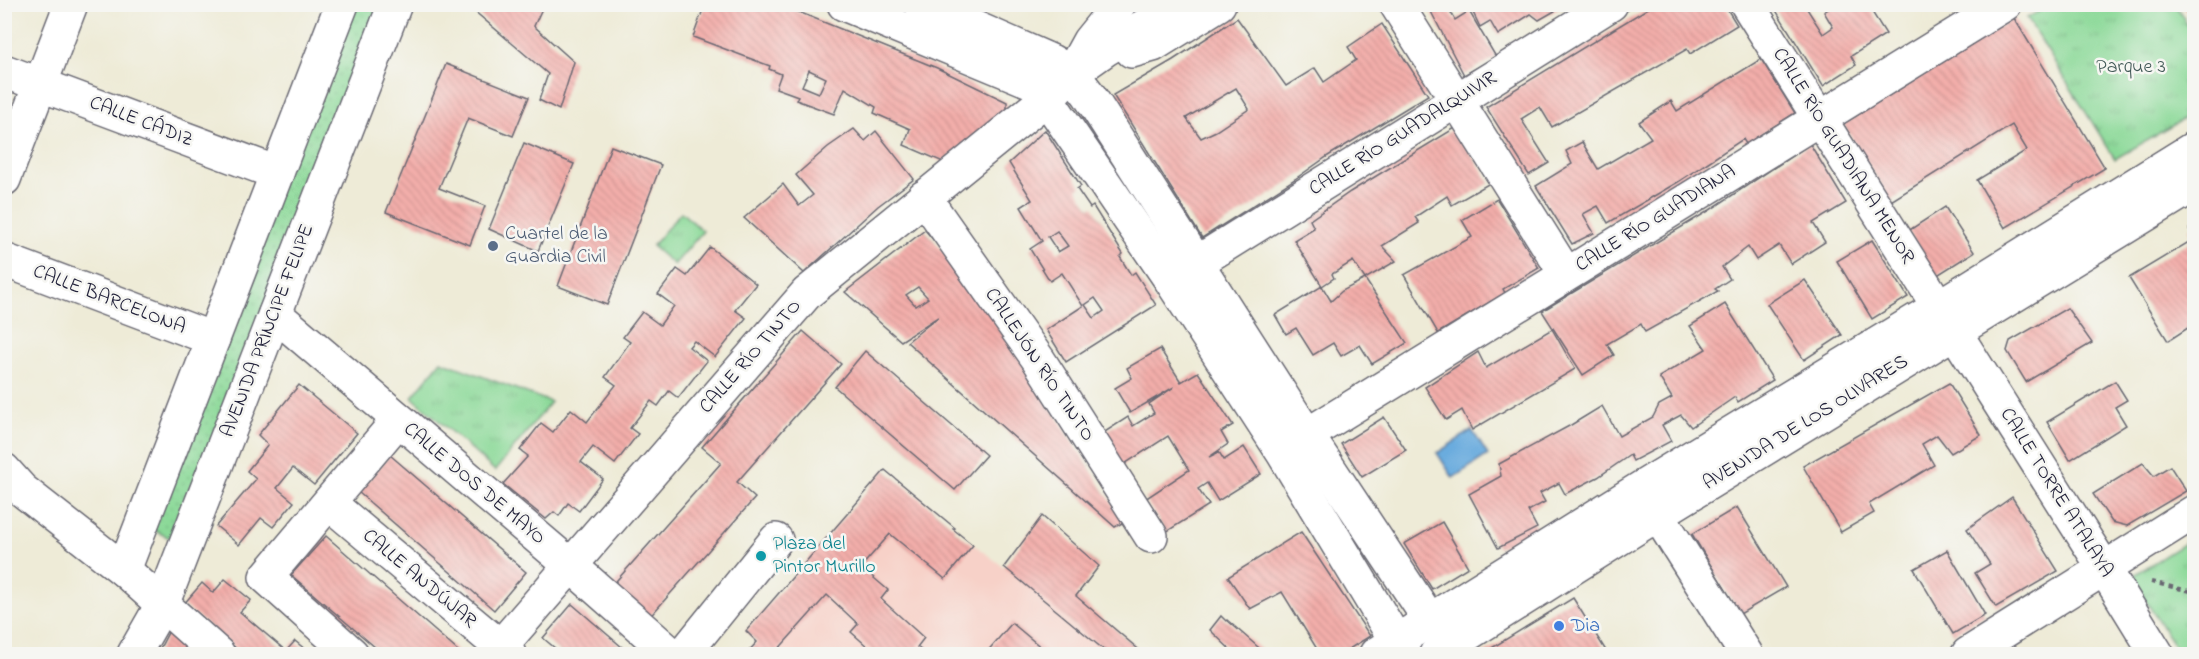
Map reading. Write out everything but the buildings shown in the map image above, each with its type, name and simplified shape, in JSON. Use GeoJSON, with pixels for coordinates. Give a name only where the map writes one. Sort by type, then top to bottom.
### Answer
{"type":"FeatureCollection","features":[{"type":"Feature","properties":{"kind":"street"},"geometry":{"type":"LineString","coordinates":[[4,179],[71,4]]}},
{"type":"Feature","properties":{"kind":"street"},"geometry":{"type":"LineString","coordinates":[[124,570],[342,4]]}},
{"type":"Feature","properties":{"kind":"street","name":"AVENIDA PRÍNCIPE FELIPE"},"geometry":{"type":"LineString","coordinates":[[134,654],[162,606],[395,4]]}},
{"type":"Feature","properties":{"kind":"street"},"geometry":{"type":"LineString","coordinates":[[921,4],[1051,61],[1072,73],[1089,95],[1183,271],[1295,444],[1438,641]]}},
{"type":"Feature","properties":{"kind":"street"},"geometry":{"type":"LineString","coordinates":[[1072,73],[1096,4]]}},
{"type":"Feature","properties":{"kind":"street"},"geometry":{"type":"LineString","coordinates":[[1072,73],[1089,41],[1119,4]]}},
{"type":"Feature","properties":{"kind":"street"},"geometry":{"type":"LineString","coordinates":[[1072,73],[1151,22],[1166,4]]}},
{"type":"Feature","properties":{"kind":"street"},"geometry":{"type":"LineString","coordinates":[[1106,49],[1131,52],[1153,45],[1219,4]]}},
{"type":"Feature","properties":{"kind":"street"},"geometry":{"type":"LineString","coordinates":[[1396,4],[1566,274]]}},
{"type":"Feature","properties":{"kind":"street","name":"CALLE RÍO GUADALQUIVIR"},"geometry":{"type":"LineString","coordinates":[[1183,271],[1611,4]]}},
{"type":"Feature","properties":{"kind":"street","name":"CALLE RÍO GUADIANA MENOR"},"geometry":{"type":"LineString","coordinates":[[1747,4],[1947,319]]}},
{"type":"Feature","properties":{"kind":"street","name":"CALLE RÍO GUADIANA"},"geometry":{"type":"LineString","coordinates":[[1295,444],[1566,274],[2006,4]]}},
{"type":"Feature","properties":{"kind":"street"},"geometry":{"type":"LineString","coordinates":[[862,8],[1037,84],[1046,99],[1183,271]]}},
{"type":"Feature","properties":{"kind":"street","name":"CALLE CÁDIZ"},"geometry":{"type":"LineString","coordinates":[[4,71],[277,173]]}},
{"type":"Feature","properties":{"kind":"street","name":"CALLE RÍO TINTO"},"geometry":{"type":"LineString","coordinates":[[501,652],[570,565],[807,293],[1046,99],[1072,73]]}},
{"type":"Feature","properties":{"kind":"street","name":"AVENIDA DE LOS OLIVARES"},"geometry":{"type":"LineString","coordinates":[[1947,319],[2194,148]]}},
{"type":"Feature","properties":{"kind":"street","name":"AVENIDA DE LOS OLIVARES"},"geometry":{"type":"LineString","coordinates":[[1392,650],[1438,641],[1649,501],[1947,319],[2194,185]]}},
{"type":"Feature","properties":{"kind":"street","name":"CALLEJÓN RÍO TINTO"},"geometry":{"type":"LineString","coordinates":[[924,197],[1038,358],[1151,536]]}},
{"type":"Feature","properties":{"kind":"street","name":"CALLE BARCELONA"},"geometry":{"type":"LineString","coordinates":[[4,260],[213,339]]}},
{"type":"Feature","properties":{"kind":"street","name":"CALLE DOS DE MAYO"},"geometry":{"type":"LineString","coordinates":[[275,314],[570,565],[670,654]]}},
{"type":"Feature","properties":{"kind":"street","name":"CALLE TORRE ATALAYA"},"geometry":{"type":"LineString","coordinates":[[1947,319],[2157,654]]}},
{"type":"Feature","properties":{"kind":"street"},"geometry":{"type":"LineString","coordinates":[[352,654],[266,578],[398,420]]}},
{"type":"Feature","properties":{"kind":"street"},"geometry":{"type":"LineString","coordinates":[[1295,444],[1392,650]]}},
{"type":"Feature","properties":{"kind":"street"},"geometry":{"type":"LineString","coordinates":[[4,471],[22,490],[124,570],[218,654]]}},
{"type":"Feature","properties":{"kind":"street"},"geometry":{"type":"LineString","coordinates":[[1649,501],[1746,654]]}},
{"type":"Feature","properties":{"kind":"street","name":"CALLE ANDÚJAR"},"geometry":{"type":"LineString","coordinates":[[329,503],[501,652]]}},
{"type":"Feature","properties":{"kind":"street"},"geometry":{"type":"LineString","coordinates":[[1968,654],[2194,512]]}},
{"type":"Feature","properties":{"kind":"street"},"geometry":{"type":"LineString","coordinates":[[684,654],[776,540]]}},
{"type":"Feature","properties":{"kind":"shaded area"},"geometry":{"type":"Polygon","coordinates":[[[885,470],[955,528],[954,530],[1004,567],[1109,654],[777,654],[760,639],[757,642],[746,631],[885,470]]]}},
{"type":"Feature","properties":{"kind":"green space"},"geometry":{"type":"Polygon","coordinates":[[[345,5],[384,5],[180,543],[149,528],[345,5]]]}},
{"type":"Feature","properties":{"kind":"green space","name":"Parque 3"},"geometry":{"type":"Polygon","coordinates":[[[2050,5],[2176,5],[2194,36],[2194,113],[2115,159],[2027,18],[2050,5]]]}},
{"type":"Feature","properties":{"kind":"green space"},"geometry":{"type":"Polygon","coordinates":[[[681,212],[703,231],[674,265],[652,246],[681,212]]]}},
{"type":"Feature","properties":{"kind":"green space"},"geometry":{"type":"Polygon","coordinates":[[[441,361],[551,402],[495,471],[412,397],[441,361]]]}},
{"type":"Feature","properties":{"kind":"green space"},"geometry":{"type":"Polygon","coordinates":[[[2194,537],[2194,654],[2179,654],[2131,577],[2194,537]]]}},
{"type":"Feature","properties":{"kind":"water"},"geometry":{"type":"Polygon","coordinates":[[[1472,430],[1488,455],[1453,478],[1437,453],[1472,430]]]}},
{"type":"Feature","properties":{"kind":"place","name":"Cuartel de la Guardia Civil"},"geometry":{"type":"Point","coordinates":[493,246]}},
{"type":"Feature","properties":{"kind":"place","name":"Plaza del Pintor Murillo"},"geometry":{"type":"Point","coordinates":[761,556]}},
{"type":"Feature","properties":{"kind":"place","name":"Dia"},"geometry":{"type":"Point","coordinates":[1559,626]}}]}
